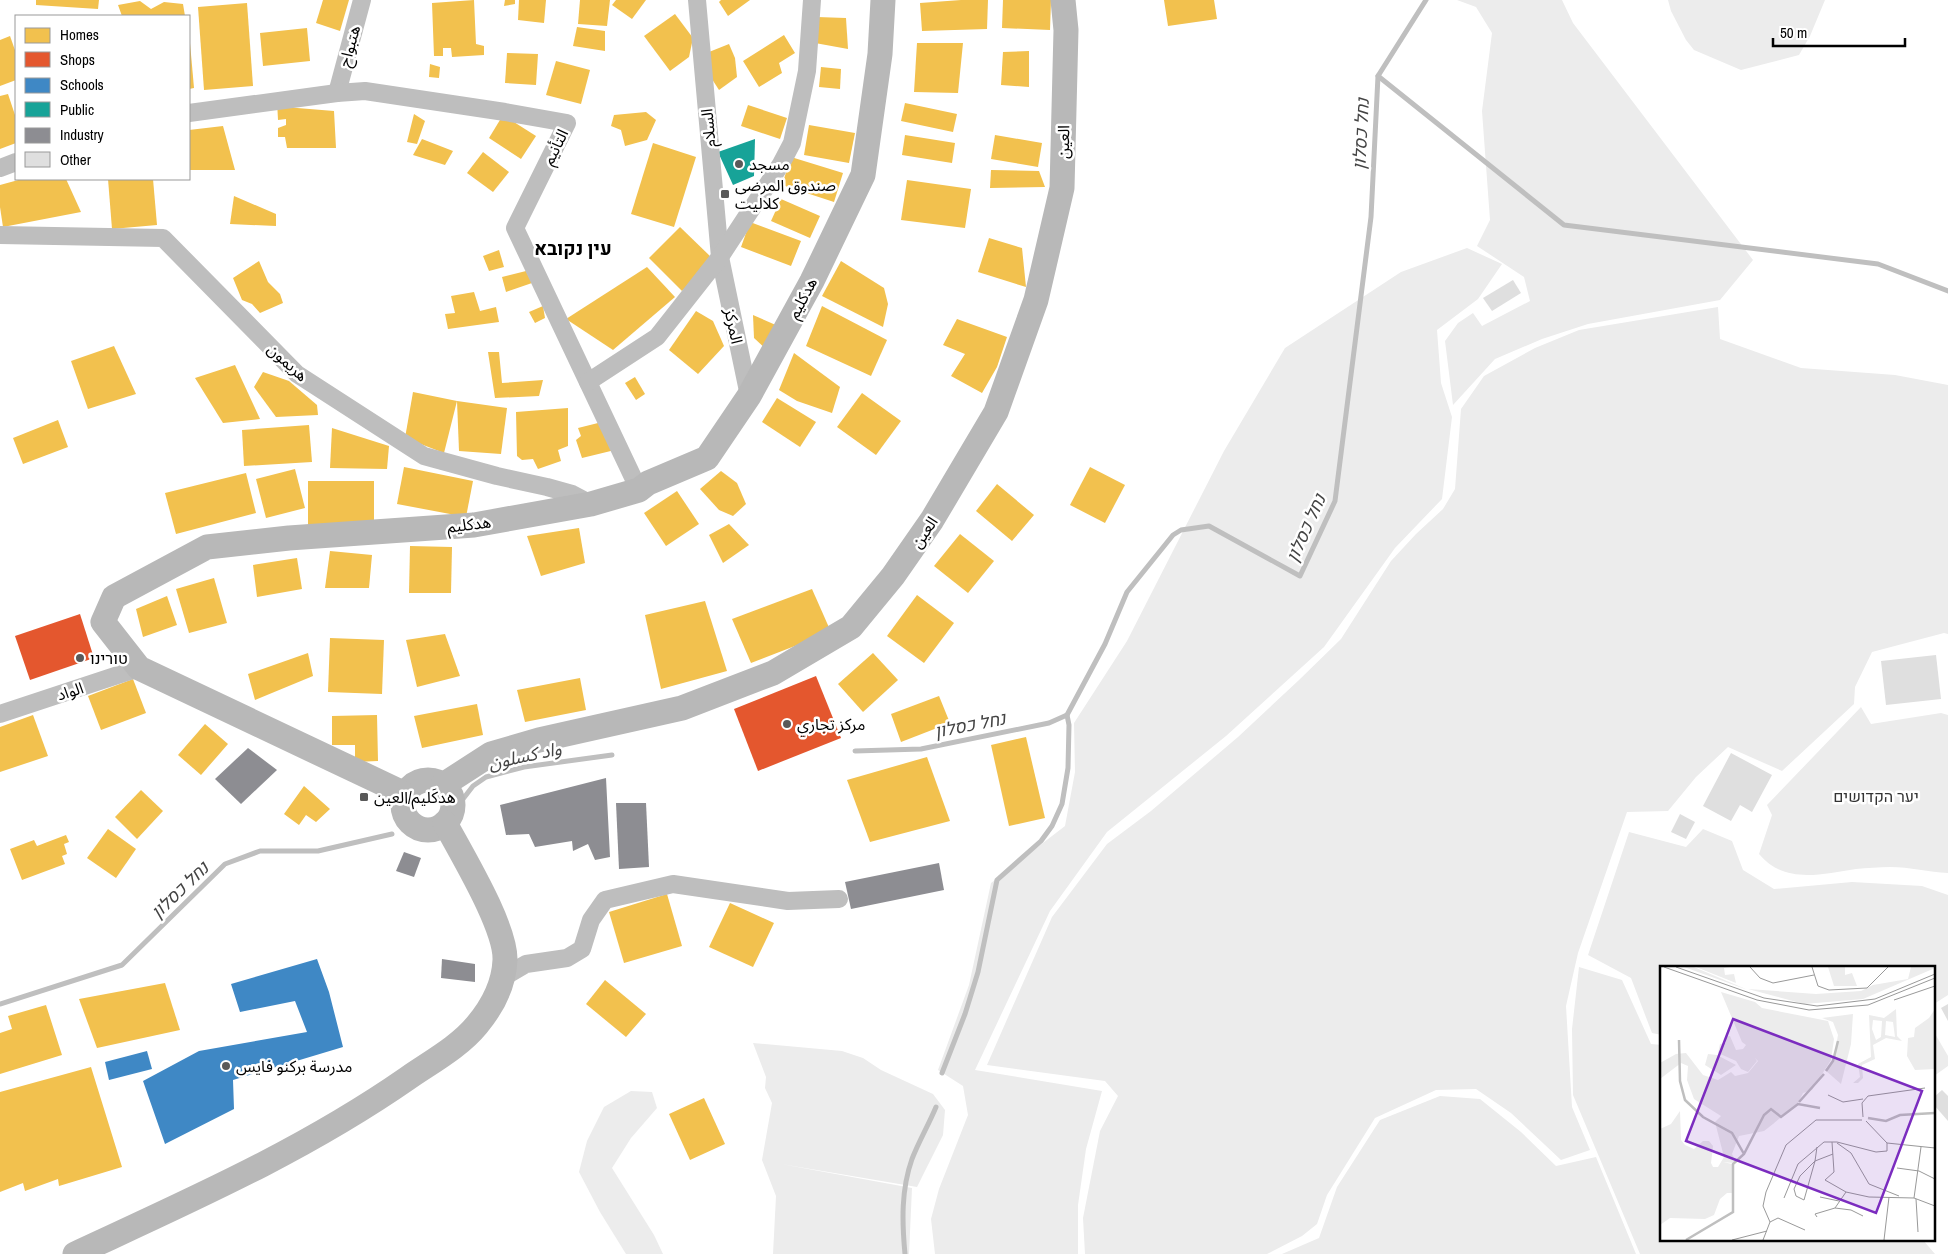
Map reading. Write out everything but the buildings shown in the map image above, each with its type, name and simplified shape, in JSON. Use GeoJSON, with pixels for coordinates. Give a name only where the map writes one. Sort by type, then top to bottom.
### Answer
{"type":"FeatureCollection","features":[{"type":"Feature","properties":{"kind":"street","name":"هتبواح"},"geometry":{"type":"LineString","coordinates":[[337,92],[362,0]]}},
{"type":"Feature","properties":{"kind":"street","name":"السلام"},"geometry":{"type":"LineString","coordinates":[[697,0],[720,257]]}},
{"type":"Feature","properties":{"kind":"street"},"geometry":{"type":"LineString","coordinates":[[588,382],[657,337],[720,257],[781,164],[792,143],[807,71],[812,0]]}},
{"type":"Feature","properties":{"kind":"street","name":"هدكليم"},"geometry":{"type":"LineString","coordinates":[[405,794],[140,668],[103,622],[114,597],[207,547],[290,538],[474,525],[590,504],[639,490],[648,483],[707,458],[749,396],[812,281],[863,175],[880,54],[883,0]]}},
{"type":"Feature","properties":{"kind":"street","name":"العين"},"geometry":{"type":"LineString","coordinates":[[443,785],[491,754],[539,740],[682,708],[773,673],[851,627],[893,576],[932,520],[996,412],[1036,300],[1062,188],[1066,30],[1063,0]]}},
{"type":"Feature","properties":{"kind":"street","name":"التأنيم"},"geometry":{"type":"LineString","coordinates":[[190,113],[337,92],[365,91],[567,123],[515,228],[639,490]]}},
{"type":"Feature","properties":{"kind":"street"},"geometry":{"type":"LineString","coordinates":[[0,168],[15,162]]}},
{"type":"Feature","properties":{"kind":"street","name":"هريمون"},"geometry":{"type":"LineString","coordinates":[[0,235],[163,238],[297,374],[424,456],[497,476],[555,489],[572,494],[590,504]]}},
{"type":"Feature","properties":{"kind":"street","name":"المركز"},"geometry":{"type":"LineString","coordinates":[[720,257],[749,396]]}},
{"type":"Feature","properties":{"kind":"street","name":"الواد"},"geometry":{"type":"LineString","coordinates":[[0,714],[140,668]]}},
{"type":"Feature","properties":{"kind":"street"},"geometry":{"type":"LineString","coordinates":[[426,780],[435,781],[443,785],[448,791],[452,804],[452,812],[445,823],[438,828],[430,830],[413,826],[403,811],[405,794],[410,787],[426,780]]}},
{"type":"Feature","properties":{"kind":"street"},"geometry":{"type":"LineString","coordinates":[[75,1254],[254,1171],[332,1128],[455,1046],[476,1027],[490,1007],[498,991],[505,960],[503,944],[497,923],[445,823]]}},
{"type":"Feature","properties":{"kind":"street"},"geometry":{"type":"LineString","coordinates":[[502,978],[526,964],[566,958],[582,949],[591,920],[605,900],[674,884],[788,901],[839,899]]}},
{"type":"Feature","properties":{"kind":"green space"},"geometry":{"type":"Polygon","coordinates":[[[1457,0],[1562,0],[1573,23],[1753,260],[1720,300],[1588,324],[1542,339],[1495,359],[1453,405],[1445,341],[1458,323],[1473,313],[1482,326],[1530,301],[1524,277],[1477,246],[1490,220],[1482,111],[1492,33],[1476,7],[1457,0]]]}},
{"type":"Feature","properties":{"kind":"green space"},"geometry":{"type":"Polygon","coordinates":[[[1668,0],[1825,0],[1810,36],[1799,55],[1741,70],[1694,50],[1686,40],[1671,11],[1668,0]]]}},
{"type":"Feature","properties":{"kind":"green space"},"geometry":{"type":"Polygon","coordinates":[[[1467,248],[1502,264],[1478,299],[1437,330],[1441,383],[1452,417],[1442,499],[1395,548],[1324,647],[1226,736],[1107,832],[1050,911],[975,1070],[1102,1091],[1086,1149],[1078,1205],[1078,1254],[935,1254],[931,1219],[939,1189],[968,1115],[963,1086],[938,1070],[969,985],[991,883],[1065,826],[1075,772],[1074,723],[1127,641],[1224,451],[1285,348],[1401,272],[1467,248]]]}},
{"type":"Feature","properties":{"kind":"green space"},"geometry":{"type":"Polygon","coordinates":[[[1718,307],[1720,339],[1801,368],[1895,375],[1948,385],[1948,634],[1944,633],[1872,652],[1855,687],[1854,704],[1782,771],[1728,747],[1696,777],[1668,811],[1627,812],[1578,953],[1566,1006],[1572,1107],[1590,1150],[1561,1160],[1511,1113],[1476,1089],[1436,1090],[1375,1118],[1327,1195],[1317,1224],[1302,1236],[1267,1254],[1085,1254],[1083,1218],[1100,1131],[1118,1096],[1105,1081],[987,1065],[1052,917],[1107,844],[1151,811],[1238,737],[1341,639],[1391,561],[1443,509],[1455,489],[1461,409],[1484,376],[1535,348],[1579,330],[1718,307]]]}},
{"type":"Feature","properties":{"kind":"green space","name":"יער הקדושים"},"geometry":{"type":"Polygon","coordinates":[[[1861,707],[1871,724],[1941,713],[1948,715],[1948,873],[1886,867],[1817,875],[1792,874],[1769,864],[1759,854],[1772,815],[1767,805],[1861,707]]]}},
{"type":"Feature","properties":{"kind":"green space"},"geometry":{"type":"Polygon","coordinates":[[[1703,829],[1732,841],[1743,870],[1774,889],[1852,882],[1922,886],[1948,895],[1948,995],[1936,1003],[1936,966],[1660,966],[1660,1035],[1652,1033],[1631,978],[1588,955],[1629,832],[1686,847],[1703,829]]]}},
{"type":"Feature","properties":{"kind":"green space"},"geometry":{"type":"Polygon","coordinates":[[[1579,967],[1622,980],[1651,1044],[1660,1045],[1660,1242],[1925,1242],[1935,1254],[1640,1254],[1573,1095],[1572,1029],[1579,967]]]}},
{"type":"Feature","properties":{"kind":"green space"},"geometry":{"type":"Polygon","coordinates":[[[1936,1035],[1948,1056],[1948,1066],[1936,1075],[1936,1035]]]}},
{"type":"Feature","properties":{"kind":"green space"},"geometry":{"type":"Polygon","coordinates":[[[753,1043],[842,1051],[863,1058],[881,1070],[933,1094],[945,1110],[943,1135],[917,1187],[781,1164],[912,1188],[909,1254],[773,1254],[776,1196],[762,1160],[772,1103],[765,1088],[766,1077],[753,1043]]]}},
{"type":"Feature","properties":{"kind":"green space"},"geometry":{"type":"Polygon","coordinates":[[[631,1091],[652,1092],[657,1108],[631,1138],[612,1168],[654,1235],[663,1254],[626,1254],[600,1212],[579,1172],[587,1141],[604,1107],[631,1091]]]}},
{"type":"Feature","properties":{"kind":"green space"},"geometry":{"type":"Polygon","coordinates":[[[1440,1096],[1480,1099],[1521,1132],[1556,1166],[1596,1157],[1636,1254],[1282,1254],[1319,1238],[1337,1187],[1380,1120],[1440,1096]]]}},
{"type":"Feature","properties":{"kind":"waterway","name":"נחל כסלון"},"geometry":{"type":"LineString","coordinates":[[855,751],[921,749],[1049,723],[1067,715],[1105,644],[1127,592],[1173,535],[1181,530],[1209,526],[1300,576],[1335,501],[1371,217],[1378,76],[1426,0]]}},
{"type":"Feature","properties":{"kind":"waterway"},"geometry":{"type":"LineString","coordinates":[[1378,76],[1564,225],[1878,264],[1948,291]]}},
{"type":"Feature","properties":{"kind":"waterway"},"geometry":{"type":"LineString","coordinates":[[942,1073],[965,1014],[978,972],[997,880],[1041,841],[1052,826],[1062,804],[1068,768],[1069,725],[1067,715]]}},
{"type":"Feature","properties":{"kind":"waterway","name":"واد كسلون"},"geometry":{"type":"LineString","coordinates":[[456,808],[473,786],[486,777],[524,767],[612,755]]}},
{"type":"Feature","properties":{"kind":"waterway","name":"נחל כסלון"},"geometry":{"type":"LineString","coordinates":[[0,1004],[122,965],[225,864],[260,851],[318,851],[392,834]]}},
{"type":"Feature","properties":{"kind":"waterway"},"geometry":{"type":"LineString","coordinates":[[905,1254],[903,1218],[904,1194],[908,1171],[936,1107]]}},
{"type":"Feature","properties":{"kind":"place","name":"مسجد"},"geometry":{"type":"Point","coordinates":[739,164]}},
{"type":"Feature","properties":{"kind":"place","name":"صندوق المرضى كلاليت"},"geometry":{"type":"Point","coordinates":[725,194]}},
{"type":"Feature","properties":{"kind":"place","name":"טורינו"},"geometry":{"type":"Point","coordinates":[80,658]}},
{"type":"Feature","properties":{"kind":"place","name":"مركز تجاري"},"geometry":{"type":"Point","coordinates":[787,724]}},
{"type":"Feature","properties":{"kind":"place","name":"هدكَليم/العين"},"geometry":{"type":"Point","coordinates":[364,797]}},
{"type":"Feature","properties":{"kind":"place","name":"مدرسة بركنو فايس"},"geometry":{"type":"Point","coordinates":[226,1066]}},
{"type":"Feature","properties":{"kind":"district","name":"עין נקובא"},"geometry":{"type":"Point","coordinates":[573,248]}}]}
